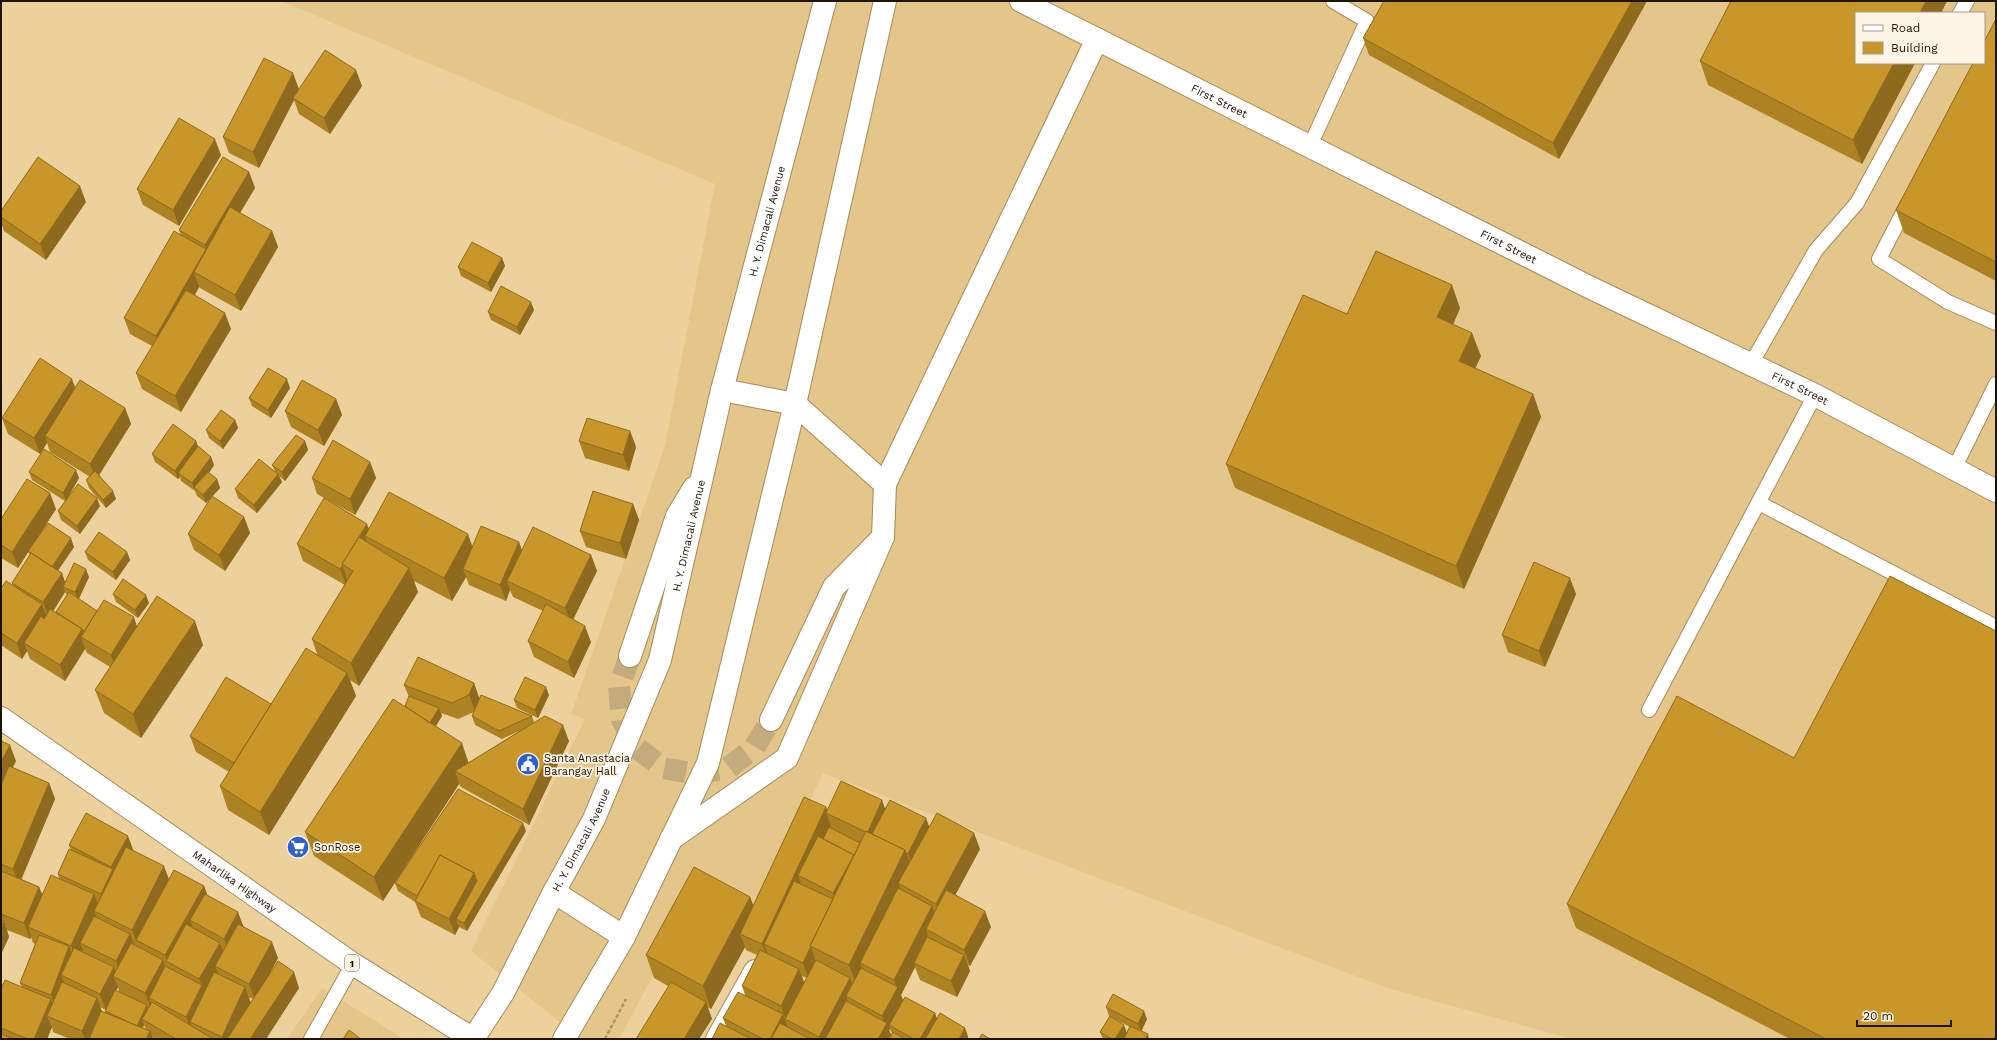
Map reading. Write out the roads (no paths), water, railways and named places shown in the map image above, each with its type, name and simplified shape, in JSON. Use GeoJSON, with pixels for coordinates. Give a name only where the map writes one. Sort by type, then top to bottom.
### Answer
{"type":"FeatureCollection","features":[{"type":"Feature","properties":{"kind":"main road","name":"H. Y. Dimacali Avenue"},"geometry":{"type":"LineString","coordinates":[[473,1039],[502,993],[554,892],[594,819],[660,660],[722,390],[825,1]]}},
{"type":"Feature","properties":{"kind":"main road"},"geometry":{"type":"LineString","coordinates":[[564,1039],[624,937],[708,764],[795,404],[885,1]]}},
{"type":"Feature","properties":{"kind":"main road","name":"First Street"},"geometry":{"type":"LineString","coordinates":[[1021,1],[1589,287],[1815,396],[1996,491]]}},
{"type":"Feature","properties":{"kind":"main road"},"geometry":{"type":"LineString","coordinates":[[671,839],[787,758],[883,537],[885,484],[1097,39]]}},
{"type":"Feature","properties":{"kind":"main road"},"geometry":{"type":"LineString","coordinates":[[722,390],[795,404],[885,484]]}},
{"type":"Feature","properties":{"kind":"main road"},"geometry":{"type":"LineString","coordinates":[[630,656],[677,516],[704,472]]}},
{"type":"Feature","properties":{"kind":"main road"},"geometry":{"type":"LineString","coordinates":[[770,720],[834,587],[883,537]]}},
{"type":"Feature","properties":{"kind":"main road","name":"Maharlika Highway"},"geometry":{"type":"LineString","coordinates":[[1,718],[353,964],[473,1039]]}},
{"type":"Feature","properties":{"kind":"main road"},"geometry":{"type":"LineString","coordinates":[[554,892],[624,937]]}},
{"type":"Feature","properties":{"kind":"main road"},"geometry":{"type":"LineString","coordinates":[[718,1039],[755,971]]}},
{"type":"Feature","properties":{"kind":"lane"},"geometry":{"type":"LineString","coordinates":[[1310,146],[1367,21],[1333,1]]}},
{"type":"Feature","properties":{"kind":"lane"},"geometry":{"type":"LineString","coordinates":[[1961,12],[1967,1]]}},
{"type":"Feature","properties":{"kind":"lane"},"geometry":{"type":"LineString","coordinates":[[1751,364],[1816,250],[1857,203],[1932,64]]}},
{"type":"Feature","properties":{"kind":"lane"},"geometry":{"type":"LineString","coordinates":[[1916,189],[1879,259],[1948,302],[1996,323]]}},
{"type":"Feature","properties":{"kind":"lane"},"geometry":{"type":"LineString","coordinates":[[1954,469],[1996,384]]}},
{"type":"Feature","properties":{"kind":"lane"},"geometry":{"type":"LineString","coordinates":[[1649,710],[1815,396]]}},
{"type":"Feature","properties":{"kind":"lane"},"geometry":{"type":"LineString","coordinates":[[1759,503],[1996,627]]}},
{"type":"Feature","properties":{"kind":"lane"},"geometry":{"type":"LineString","coordinates":[[311,1039],[353,964]]}},
{"type":"Feature","properties":{"kind":"tunnel"},"geometry":{"type":"LineString","coordinates":[[630,656],[619,687],[622,720],[637,748],[663,768],[696,774],[728,768],[754,748],[771,720]]}},
{"type":"Feature","properties":{"kind":"place","name":"Santa Anastacia Barangay Hall"},"geometry":{"type":"Point","coordinates":[528,764]}},
{"type":"Feature","properties":{"kind":"place","name":"SonRose"},"geometry":{"type":"Point","coordinates":[298,847]}}]}
